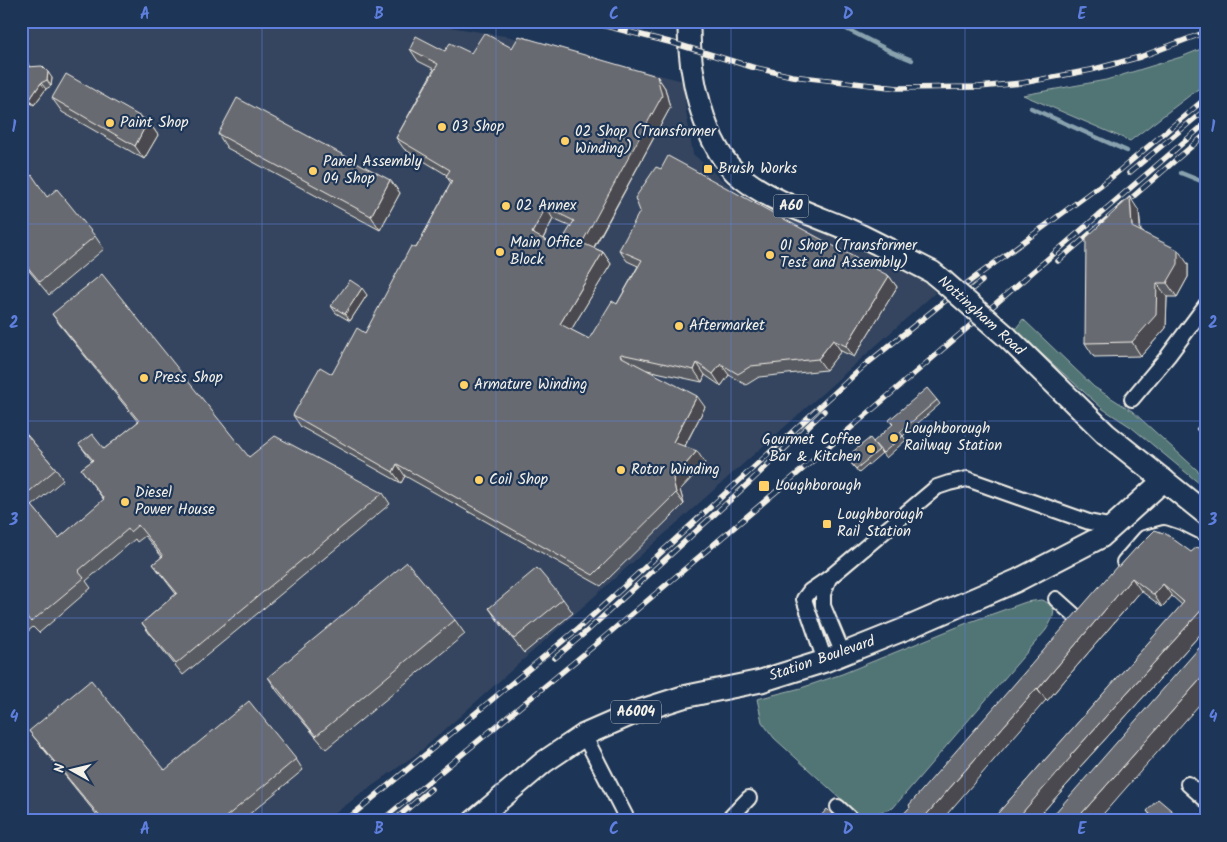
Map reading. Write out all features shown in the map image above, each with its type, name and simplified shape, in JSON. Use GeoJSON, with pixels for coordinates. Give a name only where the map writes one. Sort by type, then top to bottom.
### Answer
{"type":"FeatureCollection","features":[{"type":"Feature","properties":{"kind":"main road","name":"Nottingham Road"},"geometry":{"type":"LineString","coordinates":[[689,27],[694,80],[708,132],[716,148],[740,177],[784,203],[848,230],[932,272],[1007,337],[1106,434],[1206,514]]}},
{"type":"Feature","properties":{"kind":"main road","name":"Station Boulevard"},"geometry":{"type":"LineString","coordinates":[[474,821],[544,762],[584,736],[638,711],[683,697],[761,681],[834,657],[905,629],[1016,580],[1102,538],[1164,480]]}},
{"type":"Feature","properties":{"kind":"street"},"geometry":{"type":"LineString","coordinates":[[1132,399],[1206,306]]}},
{"type":"Feature","properties":{"kind":"street"},"geometry":{"type":"LineString","coordinates":[[834,657],[804,599],[810,591],[829,578],[937,487],[949,482],[967,479],[1089,522],[1114,527]]}},
{"type":"Feature","properties":{"kind":"street"},"geometry":{"type":"LineString","coordinates":[[1116,571],[1145,538],[1165,527],[1176,537],[1204,552]]}},
{"type":"Feature","properties":{"kind":"street"},"geometry":{"type":"LineString","coordinates":[[829,578],[823,594],[834,657]]}},
{"type":"Feature","properties":{"kind":"street"},"geometry":{"type":"LineString","coordinates":[[1056,599],[1072,620],[1086,603]]}},
{"type":"Feature","properties":{"kind":"street"},"geometry":{"type":"LineString","coordinates":[[584,736],[625,820]]}},
{"type":"Feature","properties":{"kind":"street"},"geometry":{"type":"LineString","coordinates":[[1188,784],[1204,796]]}},
{"type":"Feature","properties":{"kind":"street"},"geometry":{"type":"LineString","coordinates":[[727,821],[749,798]]}},
{"type":"Feature","properties":{"kind":"street"},"geometry":{"type":"LineString","coordinates":[[838,807],[853,821]]}},
{"type":"Feature","properties":{"kind":"shaded area"},"geometry":{"type":"Polygon","coordinates":[[[21,21],[413,21],[511,37],[683,81],[693,154],[722,180],[738,192],[883,258],[929,284],[935,293],[422,750],[324,821],[21,821],[21,21]]]}},
{"type":"Feature","properties":{"kind":"green space"},"geometry":{"type":"Polygon","coordinates":[[[1206,47],[1206,83],[1130,141],[1023,95],[1106,80],[1181,57],[1206,47]]]}},
{"type":"Feature","properties":{"kind":"green space"},"geometry":{"type":"Polygon","coordinates":[[[1023,319],[1094,387],[1132,411],[1206,478],[1206,489],[1131,427],[1103,409],[1015,330],[1023,319]]]}},
{"type":"Feature","properties":{"kind":"green space"},"geometry":{"type":"Polygon","coordinates":[[[1041,600],[1051,605],[1054,612],[1046,630],[893,808],[862,818],[774,738],[762,722],[757,699],[801,688],[842,674],[967,623],[1026,602],[1041,600]]]}},
{"type":"Feature","properties":{"kind":"building"},"geometry":{"type":"Polygon","coordinates":[[[484,33],[512,48],[519,36],[657,76],[662,96],[582,243],[603,252],[560,324],[589,339],[612,301],[617,304],[642,260],[619,250],[640,211],[635,198],[656,167],[661,169],[668,156],[889,276],[846,346],[833,340],[818,359],[751,366],[738,374],[721,364],[713,374],[697,363],[694,370],[621,354],[620,356],[697,396],[673,442],[697,451],[673,479],[676,493],[593,575],[397,464],[393,472],[293,415],[320,367],[332,374],[357,328],[365,333],[411,246],[416,248],[452,181],[446,176],[450,170],[396,138],[438,64],[410,49],[416,36],[445,51],[450,43],[471,53],[484,33]],[[546,207],[532,233],[558,247],[574,221],[546,207]]]}},
{"type":"Feature","properties":{"kind":"building"},"geometry":{"type":"Polygon","coordinates":[[[21,55],[27,67],[42,66],[48,72],[47,80],[41,83],[30,99],[21,93],[21,55]]]}},
{"type":"Feature","properties":{"kind":"building","name":"Paint Shop"},"geometry":{"type":"Polygon","coordinates":[[[66,74],[148,121],[135,146],[52,98],[66,74]]]}},
{"type":"Feature","properties":{"kind":"building","name":"Panel Assembly 04 Shop"},"geometry":{"type":"Polygon","coordinates":[[[237,98],[390,180],[371,216],[218,134],[237,98]]]}},
{"type":"Feature","properties":{"kind":"building"},"geometry":{"type":"Polygon","coordinates":[[[32,175],[47,197],[57,189],[95,236],[40,282],[21,259],[21,183],[32,175]]]}},
{"type":"Feature","properties":{"kind":"building"},"geometry":{"type":"Polygon","coordinates":[[[1130,197],[1132,227],[1178,250],[1178,264],[1167,283],[1157,283],[1156,315],[1132,342],[1085,343],[1086,238],[1130,197]]]}},
{"type":"Feature","properties":{"kind":"building"},"geometry":{"type":"Polygon","coordinates":[[[102,274],[249,457],[275,436],[383,493],[176,664],[142,623],[177,593],[153,564],[163,556],[138,525],[130,532],[128,529],[78,571],[84,578],[31,622],[26,616],[21,620],[21,428],[56,469],[24,496],[59,538],[104,499],[81,469],[93,460],[79,444],[92,434],[104,449],[139,421],[52,314],[102,274]]]}},
{"type":"Feature","properties":{"kind":"building"},"geometry":{"type":"Polygon","coordinates":[[[350,280],[362,288],[345,314],[331,306],[350,280]]]}},
{"type":"Feature","properties":{"kind":"building"},"geometry":{"type":"Polygon","coordinates":[[[927,388],[937,400],[900,432],[903,436],[883,453],[873,442],[893,424],[889,420],[927,388]]]}},
{"type":"Feature","properties":{"kind":"building"},"geometry":{"type":"Polygon","coordinates":[[[1206,418],[1206,436],[1196,429],[1206,418]]]}},
{"type":"Feature","properties":{"kind":"building"},"geometry":{"type":"Polygon","coordinates":[[[870,438],[879,450],[856,469],[846,457],[870,438]]]}},
{"type":"Feature","properties":{"kind":"building"},"geometry":{"type":"Polygon","coordinates":[[[1155,530],[1166,534],[1191,552],[1197,547],[1206,551],[1206,605],[1070,756],[1015,821],[991,821],[1184,602],[1163,584],[1154,595],[1132,578],[1038,689],[921,821],[897,821],[1118,565],[1119,567],[1155,530]]]}},
{"type":"Feature","properties":{"kind":"building"},"geometry":{"type":"Polygon","coordinates":[[[407,562],[455,620],[316,736],[268,677],[407,562]]]}},
{"type":"Feature","properties":{"kind":"building"},"geometry":{"type":"Polygon","coordinates":[[[537,568],[563,599],[514,639],[489,608],[537,568]]]}},
{"type":"Feature","properties":{"kind":"building"},"geometry":{"type":"Polygon","coordinates":[[[1206,640],[1206,673],[1075,821],[1048,821],[1206,640]]]}},
{"type":"Feature","properties":{"kind":"building"},"geometry":{"type":"Polygon","coordinates":[[[91,680],[165,770],[249,701],[296,759],[221,821],[100,821],[102,819],[29,731],[91,680]]]}},
{"type":"Feature","properties":{"kind":"building"},"geometry":{"type":"Polygon","coordinates":[[[1158,799],[1184,821],[1157,821],[1147,811],[1158,799]]]}},
{"type":"Feature","properties":{"kind":"building"},"geometry":{"type":"Polygon","coordinates":[[[21,808],[31,821],[21,821],[21,808]]]}},
{"type":"Feature","properties":{"kind":"building"},"geometry":{"type":"Polygon","coordinates":[[[827,809],[839,821],[816,821],[827,809]]]}},
{"type":"Feature","properties":{"kind":"waterway"},"geometry":{"type":"LineString","coordinates":[[831,21],[912,60]]}},
{"type":"Feature","properties":{"kind":"waterway"},"geometry":{"type":"LineString","coordinates":[[1031,108],[1127,151]]}},
{"type":"Feature","properties":{"kind":"waterway"},"geometry":{"type":"LineString","coordinates":[[1181,173],[1206,183]]}},
{"type":"Feature","properties":{"kind":"railway"},"geometry":{"type":"LineString","coordinates":[[586,21],[673,43],[752,67],[792,76],[898,88],[979,87],[1022,83],[1091,70],[1140,57],[1206,32]]}},
{"type":"Feature","properties":{"kind":"railway"},"geometry":{"type":"LineString","coordinates":[[345,821],[581,626],[864,366],[966,284],[1113,176],[1206,98]]}},
{"type":"Feature","properties":{"kind":"railway"},"geometry":{"type":"LineString","coordinates":[[1129,173],[1206,109]]}},
{"type":"Feature","properties":{"kind":"railway"},"geometry":{"type":"LineString","coordinates":[[381,821],[595,645],[1206,123]]}},
{"type":"Feature","properties":{"kind":"railway"},"geometry":{"type":"LineString","coordinates":[[1058,261],[1206,134]]}},
{"type":"Feature","properties":{"kind":"railway"},"geometry":{"type":"LineString","coordinates":[[954,303],[982,281]]}},
{"type":"Feature","properties":{"kind":"railway"},"geometry":{"type":"LineString","coordinates":[[555,658],[752,480],[824,411]]}},
{"type":"Feature","properties":{"kind":"railway"},"geometry":{"type":"LineString","coordinates":[[393,821],[431,789]]}},
{"type":"Feature","properties":{"kind":"place","name":"Paint Shop"},"geometry":{"type":"Point","coordinates":[110,123]}},
{"type":"Feature","properties":{"kind":"place","name":"03 Shop"},"geometry":{"type":"Point","coordinates":[442,127]}},
{"type":"Feature","properties":{"kind":"place","name":"02 Shop (Transformer Winding)"},"geometry":{"type":"Point","coordinates":[565,141]}},
{"type":"Feature","properties":{"kind":"place","name":"Brush Works"},"geometry":{"type":"Point","coordinates":[708,169]}},
{"type":"Feature","properties":{"kind":"place","name":"Panel Assembly 04 Shop"},"geometry":{"type":"Point","coordinates":[313,171]}},
{"type":"Feature","properties":{"kind":"place","name":"02 Annex"},"geometry":{"type":"Point","coordinates":[506,206]}},
{"type":"Feature","properties":{"kind":"place","name":"Main Office Block"},"geometry":{"type":"Point","coordinates":[500,252]}},
{"type":"Feature","properties":{"kind":"place","name":"01 Shop (Transformer Test and Assembly)"},"geometry":{"type":"Point","coordinates":[770,255]}},
{"type":"Feature","properties":{"kind":"place","name":"Aftermarket"},"geometry":{"type":"Point","coordinates":[679,326]}},
{"type":"Feature","properties":{"kind":"place","name":"Press Shop"},"geometry":{"type":"Point","coordinates":[144,378]}},
{"type":"Feature","properties":{"kind":"place","name":"Armature Winding"},"geometry":{"type":"Point","coordinates":[464,385]}},
{"type":"Feature","properties":{"kind":"place","name":"Loughborough Railway Station"},"geometry":{"type":"Point","coordinates":[894,438]}},
{"type":"Feature","properties":{"kind":"place","name":"Gourmet Coffee Bar & Kitchen"},"geometry":{"type":"Point","coordinates":[871,449]}},
{"type":"Feature","properties":{"kind":"place","name":"Rotor Winding"},"geometry":{"type":"Point","coordinates":[621,470]}},
{"type":"Feature","properties":{"kind":"place","name":"Coil Shop"},"geometry":{"type":"Point","coordinates":[479,480]}},
{"type":"Feature","properties":{"kind":"place","name":"Loughborough"},"geometry":{"type":"Point","coordinates":[764,486]}},
{"type":"Feature","properties":{"kind":"place","name":"Diesel Power House"},"geometry":{"type":"Point","coordinates":[125,502]}},
{"type":"Feature","properties":{"kind":"place","name":"Loughborough Rail Station"},"geometry":{"type":"Point","coordinates":[827,524]}}]}
